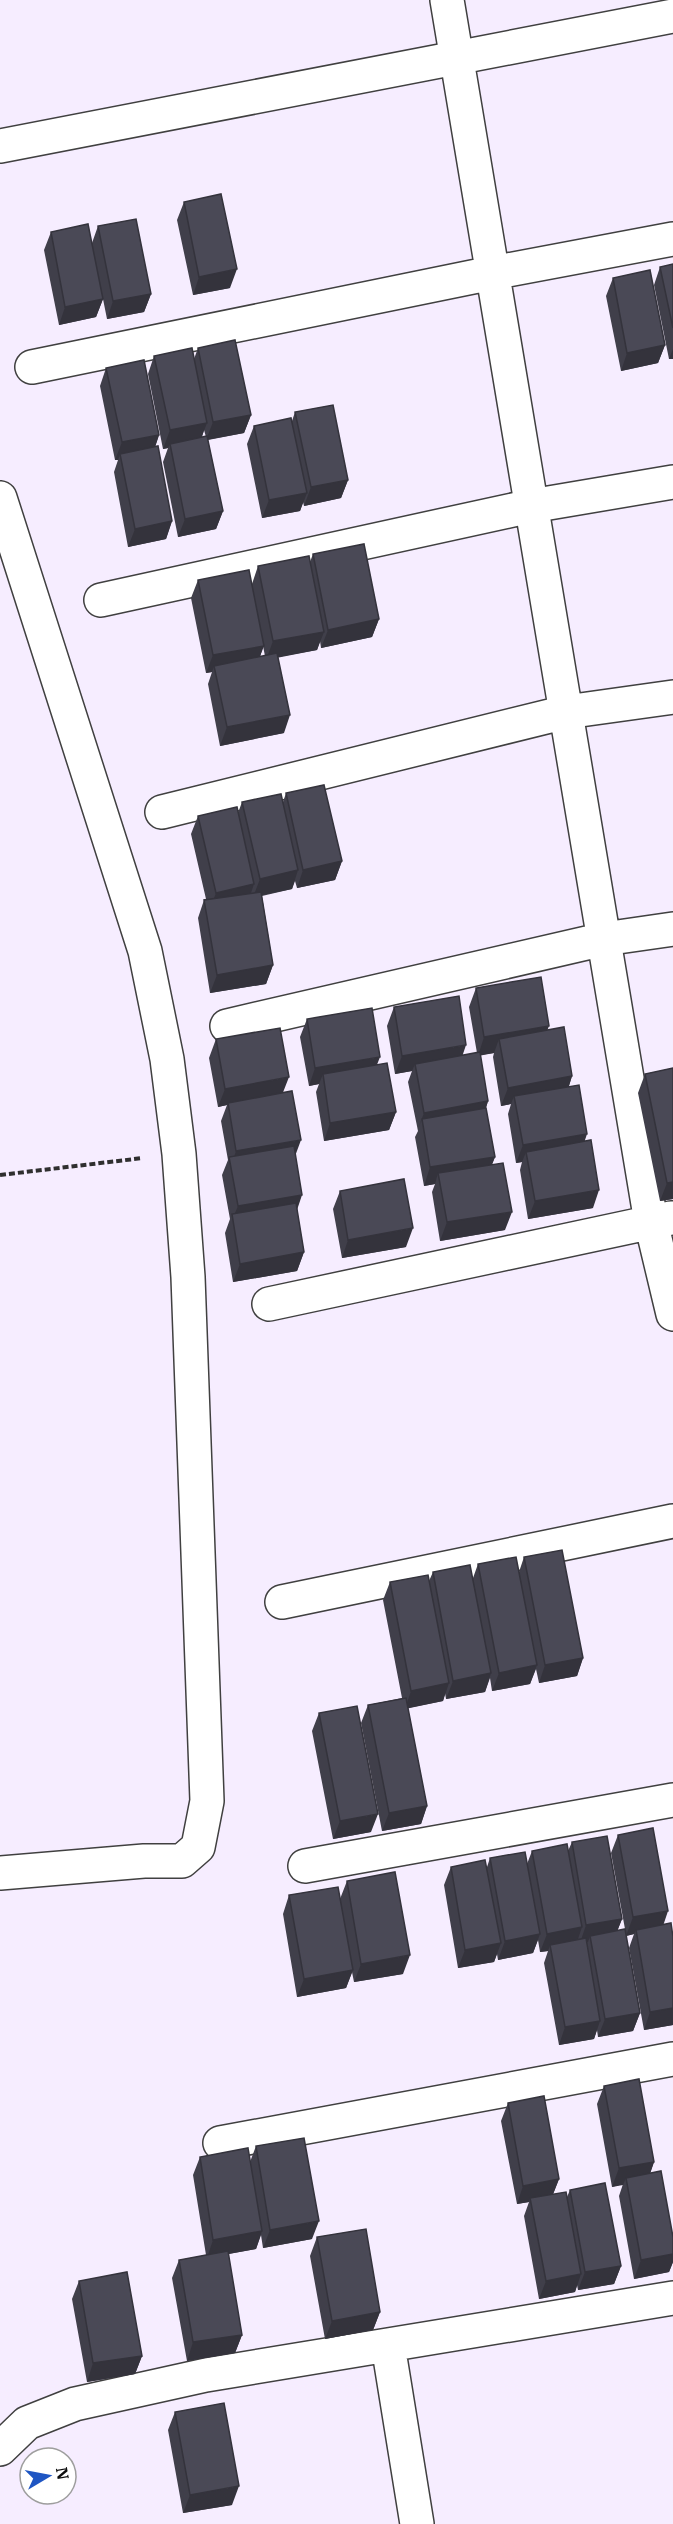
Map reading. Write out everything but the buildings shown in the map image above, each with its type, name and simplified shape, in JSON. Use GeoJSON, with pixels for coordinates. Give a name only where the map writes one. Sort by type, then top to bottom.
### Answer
{"type":"FeatureCollection","features":[{"type":"Feature","properties":{"kind":"street"},"geometry":{"type":"LineString","coordinates":[[447,0],[603,939],[662,1220],[673,1314]]}},
{"type":"Feature","properties":{"kind":"street"},"geometry":{"type":"LineString","coordinates":[[0,146],[673,16]]}},
{"type":"Feature","properties":{"kind":"street"},"geometry":{"type":"LineString","coordinates":[[32,367],[492,273],[673,239]]}},
{"type":"Feature","properties":{"kind":"street"},"geometry":{"type":"LineString","coordinates":[[101,600],[531,506],[673,482]]}},
{"type":"Feature","properties":{"kind":"street"},"geometry":{"type":"LineString","coordinates":[[0,498],[145,951],[167,1059],[179,1154],[188,1277],[196,1549],[207,1801],[198,1847],[182,1861],[0,1873]]}},
{"type":"Feature","properties":{"kind":"street"},"geometry":{"type":"LineString","coordinates":[[162,812],[566,712],[673,697]]}},
{"type":"Feature","properties":{"kind":"street"},"geometry":{"type":"LineString","coordinates":[[227,1026],[603,939],[673,929]]}},
{"type":"Feature","properties":{"kind":"street"},"geometry":{"type":"LineString","coordinates":[[269,1304],[662,1220]]}},
{"type":"Feature","properties":{"kind":"street"},"geometry":{"type":"LineString","coordinates":[[282,1602],[673,1521]]}},
{"type":"Feature","properties":{"kind":"street"},"geometry":{"type":"LineString","coordinates":[[305,1866],[673,1800]]}},
{"type":"Feature","properties":{"kind":"street"},"geometry":{"type":"LineString","coordinates":[[220,2143],[673,2059]]}},
{"type":"Feature","properties":{"kind":"street"},"geometry":{"type":"LineString","coordinates":[[0,2449],[27,2423],[75,2404],[206,2375],[673,2298]]}},
{"type":"Feature","properties":{"kind":"street"},"geometry":{"type":"LineString","coordinates":[[388,2345],[417,2524]]}},
{"type":"Feature","properties":{"kind":"path"},"geometry":{"type":"LineString","coordinates":[[0,1175],[179,1154]]}}]}
